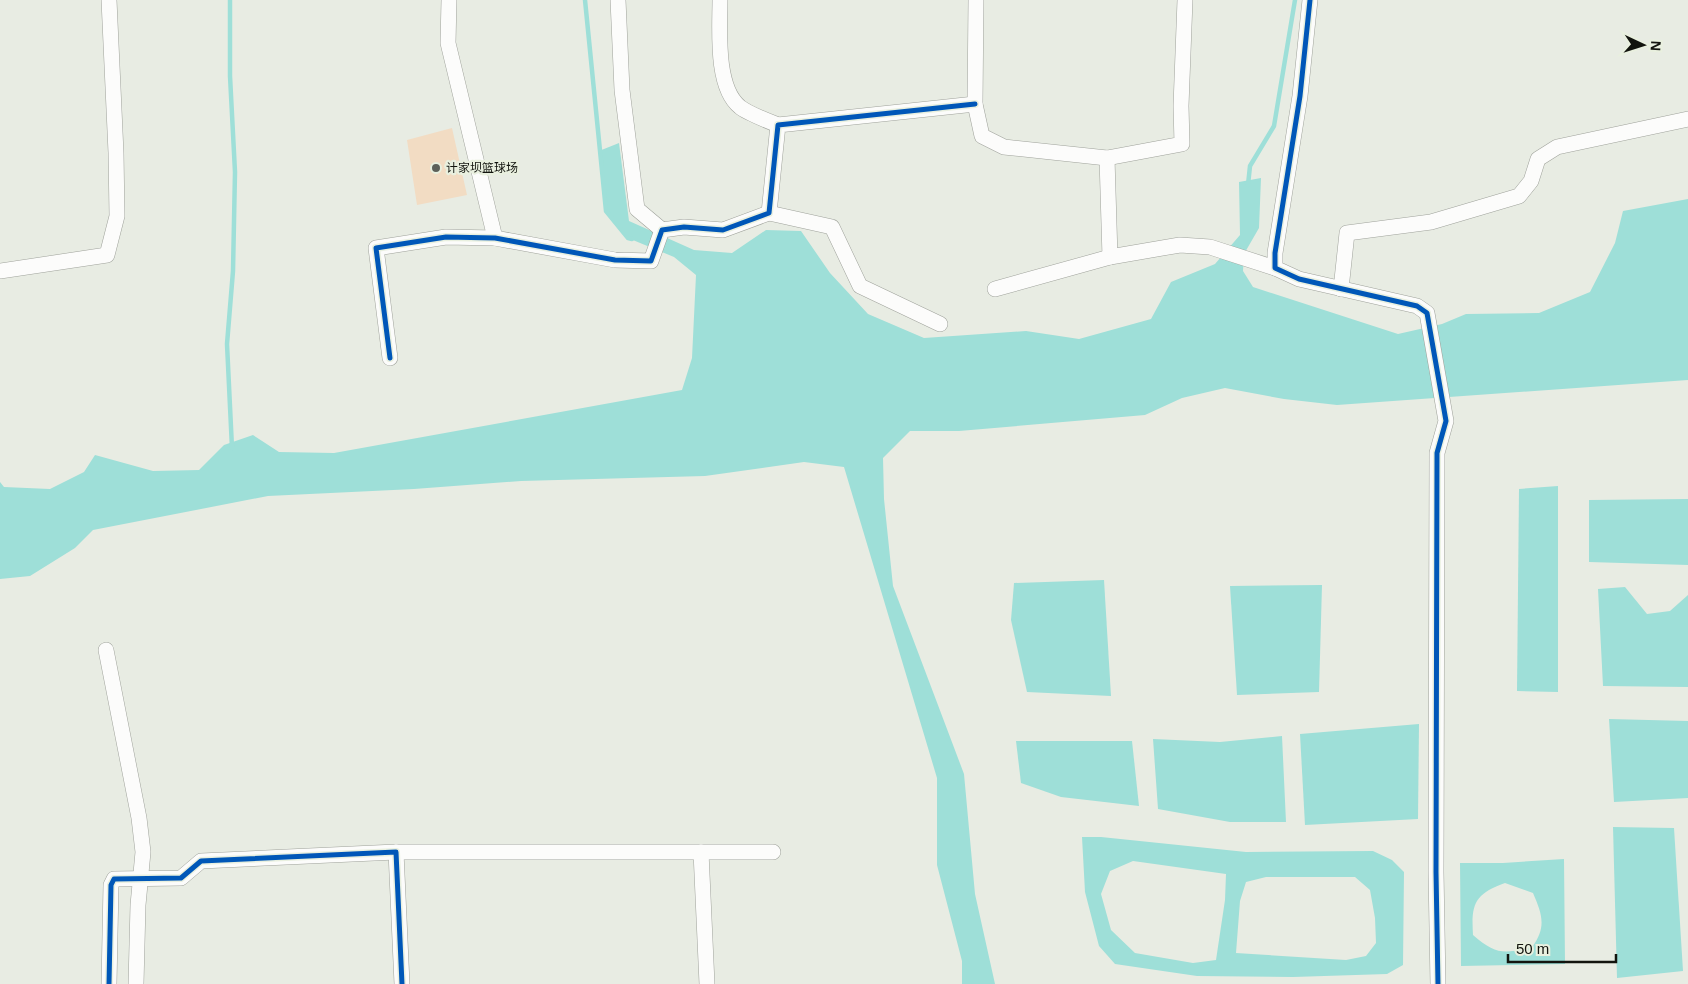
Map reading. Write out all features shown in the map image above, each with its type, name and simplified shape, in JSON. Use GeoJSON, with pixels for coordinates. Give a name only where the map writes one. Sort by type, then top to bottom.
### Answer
{"type":"FeatureCollection","features":[{"type":"Feature","properties":{"kind":"street"},"geometry":{"type":"LineString","coordinates":[[0,270],[107,255],[117,216],[109,0]]}},
{"type":"Feature","properties":{"kind":"street"},"geometry":{"type":"LineString","coordinates":[[449,0],[448,43],[495,238]]}},
{"type":"Feature","properties":{"kind":"street"},"geometry":{"type":"LineString","coordinates":[[618,0],[622,90],[637,209],[662,230],[684,228],[723,230],[769,213],[832,227],[860,286],[940,324]]}},
{"type":"Feature","properties":{"kind":"street"},"geometry":{"type":"LineString","coordinates":[[720,0],[720,50],[727,90],[740,107],[778,125],[975,104]]}},
{"type":"Feature","properties":{"kind":"street"},"geometry":{"type":"LineString","coordinates":[[976,0],[975,104],[982,136],[1004,147],[1107,158],[1182,144],[1181,106],[1185,0]]}},
{"type":"Feature","properties":{"kind":"street"},"geometry":{"type":"LineString","coordinates":[[1275,268],[1275,253],[1300,96],[1310,0]]}},
{"type":"Feature","properties":{"kind":"street"},"geometry":{"type":"LineString","coordinates":[[1341,289],[1347,233],[1431,222],[1519,196],[1531,181],[1538,159],[1558,147],[1688,119]]}},
{"type":"Feature","properties":{"kind":"street"},"geometry":{"type":"LineString","coordinates":[[769,213],[778,125]]}},
{"type":"Feature","properties":{"kind":"street"},"geometry":{"type":"LineString","coordinates":[[1107,158],[1110,257]]}},
{"type":"Feature","properties":{"kind":"street"},"geometry":{"type":"LineString","coordinates":[[390,358],[376,248],[446,237],[495,238],[615,260],[651,261],[662,230]]}},
{"type":"Feature","properties":{"kind":"street"},"geometry":{"type":"LineString","coordinates":[[995,289],[1110,257],[1180,245],[1200,246],[1210,247],[1275,268],[1299,279],[1417,306],[1427,313],[1446,421],[1437,453],[1436,872],[1438,984]]}},
{"type":"Feature","properties":{"kind":"street"},"geometry":{"type":"LineString","coordinates":[[106,650],[139,818],[143,852],[138,905],[136,984]]}},
{"type":"Feature","properties":{"kind":"street"},"geometry":{"type":"LineString","coordinates":[[396,852],[402,984]]}},
{"type":"Feature","properties":{"kind":"street"},"geometry":{"type":"LineString","coordinates":[[109,984],[111,885],[114,879],[181,878],[202,861],[396,852],[773,852]]}},
{"type":"Feature","properties":{"kind":"street"},"geometry":{"type":"LineString","coordinates":[[702,852],[707,984]]}},
{"type":"Feature","properties":{"kind":"shaded area","name":"计家坝篮球场"},"geometry":{"type":"Polygon","coordinates":[[[452,128],[467,195],[417,205],[407,140],[452,128]]]}},
{"type":"Feature","properties":{"kind":"water"},"geometry":{"type":"Polygon","coordinates":[[[619,143],[629,221],[694,250],[732,253],[766,230],[801,231],[830,273],[868,314],[924,338],[1026,331],[1079,339],[1151,319],[1171,282],[1215,264],[1240,235],[1239,182],[1261,178],[1259,228],[1244,254],[1243,271],[1253,287],[1398,334],[1442,324],[1466,314],[1539,313],[1590,292],[1615,243],[1623,211],[1688,199],[1688,380],[1337,405],[1284,399],[1225,388],[1182,398],[1145,415],[959,431],[910,431],[883,458],[884,499],[893,586],[964,774],[975,894],[995,984],[962,984],[962,961],[937,865],[937,778],[844,467],[804,462],[705,476],[521,481],[414,489],[268,496],[93,530],[75,548],[30,576],[0,579],[0,482],[4,487],[50,489],[84,472],[95,455],[153,471],[199,470],[224,445],[253,435],[279,452],[334,453],[682,390],[692,358],[696,275],[674,257],[628,238],[606,211],[599,151],[619,143]]]}},
{"type":"Feature","properties":{"kind":"water"},"geometry":{"type":"Polygon","coordinates":[[[1558,486],[1558,692],[1517,691],[1519,489],[1558,486]]]}},
{"type":"Feature","properties":{"kind":"water"},"geometry":{"type":"Polygon","coordinates":[[[1688,499],[1688,565],[1589,562],[1589,500],[1688,499]]]}},
{"type":"Feature","properties":{"kind":"water"},"geometry":{"type":"Polygon","coordinates":[[[1104,580],[1111,696],[1027,692],[1011,620],[1014,583],[1104,580]]]}},
{"type":"Feature","properties":{"kind":"water"},"geometry":{"type":"Polygon","coordinates":[[[1322,585],[1319,692],[1237,695],[1230,586],[1322,585]]]}},
{"type":"Feature","properties":{"kind":"water"},"geometry":{"type":"Polygon","coordinates":[[[1625,587],[1647,614],[1670,611],[1688,595],[1688,687],[1603,686],[1598,589],[1625,587]]]}},
{"type":"Feature","properties":{"kind":"water"},"geometry":{"type":"Polygon","coordinates":[[[1609,719],[1688,721],[1688,798],[1614,802],[1609,719]]]}},
{"type":"Feature","properties":{"kind":"water"},"geometry":{"type":"Polygon","coordinates":[[[1419,724],[1418,819],[1305,825],[1300,734],[1419,724]]]}},
{"type":"Feature","properties":{"kind":"water"},"geometry":{"type":"Polygon","coordinates":[[[1282,736],[1286,822],[1230,822],[1158,809],[1153,739],[1220,742],[1282,736]]]}},
{"type":"Feature","properties":{"kind":"water"},"geometry":{"type":"Polygon","coordinates":[[[1016,741],[1132,741],[1139,806],[1061,797],[1021,783],[1016,741]]]}},
{"type":"Feature","properties":{"kind":"water"},"geometry":{"type":"Polygon","coordinates":[[[1613,827],[1674,828],[1683,971],[1617,978],[1613,827]]]}},
{"type":"Feature","properties":{"kind":"water"},"geometry":{"type":"Polygon","coordinates":[[[1082,837],[1101,837],[1246,852],[1373,851],[1392,860],[1404,872],[1403,965],[1387,974],[1293,977],[1197,976],[1115,964],[1099,946],[1085,892],[1082,837]],[[1133,861],[1110,871],[1101,894],[1111,930],[1135,953],[1193,963],[1216,960],[1225,900],[1226,874],[1133,861]],[[1266,877],[1246,882],[1240,901],[1236,953],[1346,960],[1366,956],[1376,943],[1375,918],[1370,890],[1355,877],[1266,877]]]}},
{"type":"Feature","properties":{"kind":"water"},"geometry":{"type":"Polygon","coordinates":[[[1564,859],[1565,964],[1461,966],[1460,863],[1503,863],[1564,859]],[[1505,883],[1487,891],[1481,896],[1474,907],[1473,935],[1488,946],[1501,951],[1507,952],[1532,947],[1540,933],[1542,920],[1533,893],[1505,883]]]}},
{"type":"Feature","properties":{"kind":"waterway"},"geometry":{"type":"LineString","coordinates":[[230,0],[230,76],[235,172],[233,271],[227,344],[232,448]]}},
{"type":"Feature","properties":{"kind":"waterway"},"geometry":{"type":"LineString","coordinates":[[585,0],[606,211],[628,238],[632,239]]}},
{"type":"Feature","properties":{"kind":"waterway"},"geometry":{"type":"LineString","coordinates":[[1248,185],[1250,166],[1274,126],[1295,0]]}},
{"type":"Feature","properties":{"kind":"cycle path"},"geometry":{"type":"LineString","coordinates":[[1310,0],[1300,96],[1275,253],[1275,268],[1299,279],[1417,306],[1427,313],[1446,421],[1437,453],[1436,872],[1438,984]]}},
{"type":"Feature","properties":{"kind":"cycle path"},"geometry":{"type":"LineString","coordinates":[[390,358],[376,248],[446,237],[495,238],[615,260],[651,261],[662,230],[684,227],[723,230],[769,213],[778,125],[975,104]]}},
{"type":"Feature","properties":{"kind":"cycle path"},"geometry":{"type":"LineString","coordinates":[[109,984],[111,885],[114,879],[181,878],[201,861],[396,852],[402,984]]}},
{"type":"Feature","properties":{"kind":"place","name":"计家坝篮球场"},"geometry":{"type":"Point","coordinates":[436,168]}}]}
